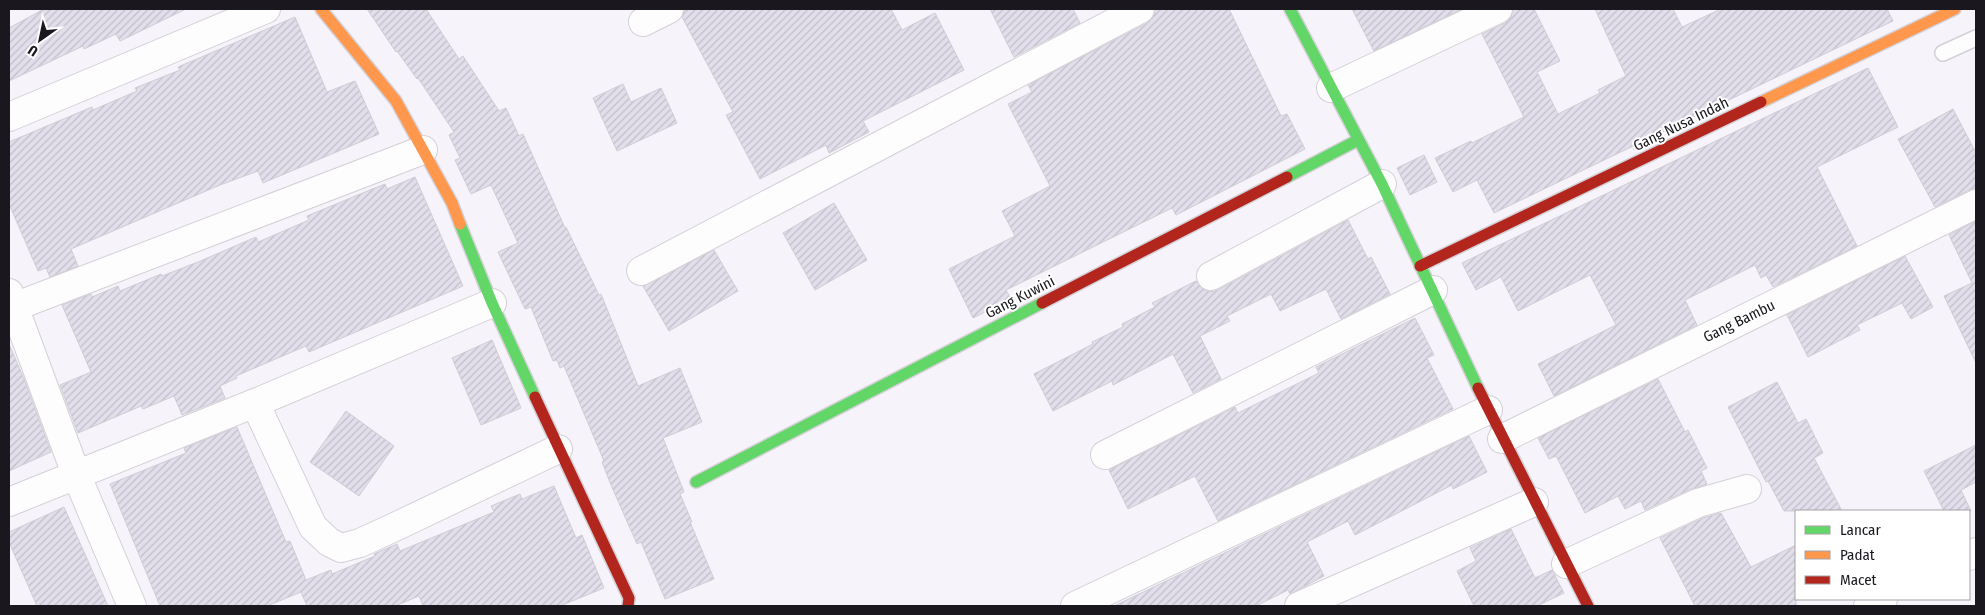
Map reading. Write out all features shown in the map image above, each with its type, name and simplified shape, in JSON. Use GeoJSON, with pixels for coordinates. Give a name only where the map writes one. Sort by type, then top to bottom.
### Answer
{"type":"FeatureCollection","features":[{"type":"Feature","properties":{"kind":"street"},"geometry":{"type":"LineString","coordinates":[[9,117],[266,9]]}},
{"type":"Feature","properties":{"kind":"street"},"geometry":{"type":"LineString","coordinates":[[321,9],[396,102],[452,203],[492,302],[558,449],[629,598],[628,606]]}},
{"type":"Feature","properties":{"kind":"street"},"geometry":{"type":"LineString","coordinates":[[643,22],[669,9]]}},
{"type":"Feature","properties":{"kind":"street"},"geometry":{"type":"LineString","coordinates":[[641,271],[1140,9]]}},
{"type":"Feature","properties":{"kind":"street"},"geometry":{"type":"LineString","coordinates":[[1290,9],[1382,184],[1420,266],[1434,290],[1502,439],[1588,606]]}},
{"type":"Feature","properties":{"kind":"street"},"geometry":{"type":"LineString","coordinates":[[1331,88],[1498,9]]}},
{"type":"Feature","properties":{"kind":"street","name":"Gang Nusa Indah"},"geometry":{"type":"LineString","coordinates":[[1420,266],[1955,9]]}},
{"type":"Feature","properties":{"kind":"street","name":"Gang Kuwini"},"geometry":{"type":"LineString","coordinates":[[696,482],[1358,140]]}},
{"type":"Feature","properties":{"kind":"street"},"geometry":{"type":"LineString","coordinates":[[132,606],[76,474],[12,300],[423,150]]}},
{"type":"Feature","properties":{"kind":"street"},"geometry":{"type":"LineString","coordinates":[[1211,276],[1382,184]]}},
{"type":"Feature","properties":{"kind":"street","name":"Gang Bambu"},"geometry":{"type":"LineString","coordinates":[[1502,439],[1976,204]]}},
{"type":"Feature","properties":{"kind":"street"},"geometry":{"type":"LineString","coordinates":[[1105,456],[1434,290]]}},
{"type":"Feature","properties":{"kind":"street"},"geometry":{"type":"LineString","coordinates":[[9,502],[255,403],[492,302]]}},
{"type":"Feature","properties":{"kind":"street"},"geometry":{"type":"LineString","coordinates":[[255,403],[313,527],[329,542],[341,548],[399,525],[558,449]]}},
{"type":"Feature","properties":{"kind":"street"},"geometry":{"type":"LineString","coordinates":[[1075,606],[1488,410]]}},
{"type":"Feature","properties":{"kind":"street"},"geometry":{"type":"LineString","coordinates":[[1566,564],[1698,504],[1747,489]]}},
{"type":"Feature","properties":{"kind":"street"},"geometry":{"type":"LineString","coordinates":[[1299,606],[1534,502]]}},
{"type":"Feature","properties":{"kind":"street"},"geometry":{"type":"LineString","coordinates":[[1868,606],[1881,600]]}},
{"type":"Feature","properties":{"kind":"lane"},"geometry":{"type":"LineString","coordinates":[[1943,53],[1976,38]]}},
{"type":"Feature","properties":{"kind":"building"},"geometry":{"type":"Polygon","coordinates":[[[44,9],[186,9],[120,41],[116,34],[84,49],[83,46],[9,81],[9,28],[44,9]]]}},
{"type":"Feature","properties":{"kind":"building"},"geometry":{"type":"Polygon","coordinates":[[[367,9],[426,9],[459,59],[463,56],[499,111],[506,108],[519,136],[523,134],[565,228],[599,295],[601,294],[638,386],[680,368],[702,422],[663,438],[684,492],[680,494],[692,522],[690,522],[714,579],[665,599],[641,542],[637,544],[611,485],[602,462],[604,461],[564,366],[560,368],[557,360],[553,361],[531,307],[525,309],[498,252],[518,243],[491,185],[471,194],[455,160],[460,158],[449,135],[454,132],[418,78],[396,52],[367,9]]]}},
{"type":"Feature","properties":{"kind":"building"},"geometry":{"type":"Polygon","coordinates":[[[684,9],[891,9],[902,30],[935,13],[964,70],[863,121],[869,132],[829,153],[826,145],[760,179],[726,115],[733,112],[682,17],[684,9]]]}},
{"type":"Feature","properties":{"kind":"building"},"geometry":{"type":"Polygon","coordinates":[[[990,9],[1073,9],[1080,23],[1014,57],[990,9]]]}},
{"type":"Feature","properties":{"kind":"building"},"geometry":{"type":"Polygon","coordinates":[[[1155,9],[1229,9],[1281,116],[1287,114],[1305,149],[1176,215],[1172,208],[1006,290],[1011,299],[973,318],[949,269],[1015,236],[1002,211],[1050,186],[1008,104],[1032,92],[1028,85],[1147,23],[1153,17],[1155,9]]]}},
{"type":"Feature","properties":{"kind":"building"},"geometry":{"type":"Polygon","coordinates":[[[1352,9],[1462,9],[1374,51],[1352,9]]]}},
{"type":"Feature","properties":{"kind":"building"},"geometry":{"type":"Polygon","coordinates":[[[1513,9],[1534,9],[1560,61],[1537,72],[1558,114],[1600,93],[1598,90],[1626,76],[1595,9],[1673,9],[1682,27],[1721,9],[1887,9],[1893,21],[1494,213],[1477,180],[1453,192],[1435,158],[1471,141],[1472,143],[1524,117],[1482,34],[1505,23],[1511,17],[1513,9]]]}},
{"type":"Feature","properties":{"kind":"building"},"geometry":{"type":"Polygon","coordinates":[[[295,17],[327,92],[355,81],[379,134],[263,183],[258,171],[220,185],[71,249],[78,266],[50,277],[46,268],[38,271],[9,204],[9,142],[92,107],[93,110],[137,91],[135,88],[180,70],[178,67],[295,17]]]}},
{"type":"Feature","properties":{"kind":"building"},"geometry":{"type":"Polygon","coordinates":[[[1868,68],[1898,127],[1817,167],[1857,246],[1773,287],[1766,275],[1761,278],[1755,265],[1685,300],[1697,325],[1554,396],[1538,364],[1616,325],[1590,275],[1518,311],[1501,277],[1476,290],[1462,263],[1868,68]]]}},
{"type":"Feature","properties":{"kind":"building"},"geometry":{"type":"Polygon","coordinates":[[[623,84],[631,102],[661,88],[677,123],[617,151],[593,98],[623,84]]]}},
{"type":"Feature","properties":{"kind":"building"},"geometry":{"type":"Polygon","coordinates":[[[1953,109],[1976,153],[1976,188],[1935,207],[1898,139],[1953,109]]]}},
{"type":"Feature","properties":{"kind":"building"},"geometry":{"type":"Polygon","coordinates":[[[1424,155],[1437,182],[1410,195],[1397,168],[1424,155]]]}},
{"type":"Feature","properties":{"kind":"building"},"geometry":{"type":"Polygon","coordinates":[[[415,177],[463,286],[309,352],[306,346],[236,376],[237,378],[220,386],[225,398],[182,415],[174,396],[143,409],[141,406],[78,433],[60,385],[91,372],[62,305],[91,294],[92,297],[118,286],[120,291],[161,274],[162,276],[198,262],[256,237],[258,242],[309,220],[307,216],[385,184],[387,189],[415,177]]]}},
{"type":"Feature","properties":{"kind":"building"},"geometry":{"type":"Polygon","coordinates":[[[834,203],[867,260],[815,290],[783,233],[834,203]]]}},
{"type":"Feature","properties":{"kind":"building"},"geometry":{"type":"Polygon","coordinates":[[[1348,220],[1368,259],[1371,257],[1390,294],[1341,319],[1326,289],[1280,311],[1271,294],[1227,316],[1230,321],[1200,336],[1221,379],[1193,393],[1173,354],[1113,385],[1112,381],[1053,411],[1034,374],[1123,327],[1122,324],[1155,307],[1152,303],[1196,281],[1203,289],[1211,292],[1218,290],[1348,220]]]}},
{"type":"Feature","properties":{"kind":"building"},"geometry":{"type":"Polygon","coordinates":[[[1976,221],[1976,363],[1944,296],[1972,283],[1949,235],[1976,221]]]}},
{"type":"Feature","properties":{"kind":"building"},"geometry":{"type":"Polygon","coordinates":[[[714,250],[738,291],[669,331],[643,286],[714,250]]]}},
{"type":"Feature","properties":{"kind":"building"},"geometry":{"type":"Polygon","coordinates":[[[1905,256],[1933,307],[1911,319],[1902,303],[1857,325],[1860,330],[1808,357],[1787,315],[1905,256]]]}},
{"type":"Feature","properties":{"kind":"building"},"geometry":{"type":"Polygon","coordinates":[[[1415,318],[1434,355],[1427,358],[1453,409],[1218,521],[1195,476],[1128,509],[1109,470],[1235,407],[1238,413],[1319,373],[1316,367],[1415,318]]]}},
{"type":"Feature","properties":{"kind":"building"},"geometry":{"type":"Polygon","coordinates":[[[492,340],[521,408],[481,425],[452,358],[492,340]]]}},
{"type":"Feature","properties":{"kind":"building"},"geometry":{"type":"Polygon","coordinates":[[[9,344],[51,452],[9,471],[9,344]]]}},
{"type":"Feature","properties":{"kind":"building"},"geometry":{"type":"Polygon","coordinates":[[[1658,379],[1685,432],[1688,430],[1707,468],[1701,471],[1707,484],[1691,489],[1645,510],[1641,501],[1625,509],[1618,496],[1585,513],[1556,456],[1549,459],[1538,438],[1658,379]]]}},
{"type":"Feature","properties":{"kind":"building"},"geometry":{"type":"Polygon","coordinates":[[[1777,382],[1798,423],[1806,419],[1823,453],[1814,458],[1841,510],[1784,511],[1768,481],[1766,482],[1728,407],[1777,382]]]}},
{"type":"Feature","properties":{"kind":"building"},"geometry":{"type":"Polygon","coordinates":[[[346,411],[394,446],[359,496],[310,462],[346,411]]]}},
{"type":"Feature","properties":{"kind":"building"},"geometry":{"type":"Polygon","coordinates":[[[237,427],[286,542],[290,541],[306,580],[331,570],[332,574],[375,556],[374,554],[397,544],[400,551],[494,512],[491,506],[520,494],[522,499],[554,486],[576,538],[582,535],[604,588],[560,606],[423,606],[419,596],[395,606],[307,606],[301,592],[267,606],[160,606],[110,484],[186,453],[184,448],[237,427]]]}},
{"type":"Feature","properties":{"kind":"building"},"geometry":{"type":"Polygon","coordinates":[[[1469,436],[1487,472],[1453,489],[1452,485],[1355,535],[1348,521],[1307,542],[1324,576],[1290,594],[1288,590],[1256,606],[1114,606],[1469,436]]]}},
{"type":"Feature","properties":{"kind":"building"},"geometry":{"type":"Polygon","coordinates":[[[1976,445],[1976,482],[1961,490],[1971,511],[1944,510],[1924,471],[1976,445]]]}},
{"type":"Feature","properties":{"kind":"building"},"geometry":{"type":"Polygon","coordinates":[[[64,507],[108,606],[37,606],[9,542],[9,532],[64,507]]]}},
{"type":"Feature","properties":{"kind":"building"},"geometry":{"type":"Polygon","coordinates":[[[1721,513],[1751,567],[1795,545],[1796,606],[1695,606],[1660,538],[1703,518],[1721,513]]]}},
{"type":"Feature","properties":{"kind":"building"},"geometry":{"type":"Polygon","coordinates":[[[1511,529],[1535,578],[1552,570],[1564,593],[1537,606],[1474,606],[1457,571],[1476,561],[1470,548],[1511,529]]]}},
{"type":"Feature","properties":{"kind":"traffic: fast"},"geometry":{"type":"LineString","coordinates":[[1290,9],[1382,184],[1478,388]]}},
{"type":"Feature","properties":{"kind":"traffic: fast"},"geometry":{"type":"LineString","coordinates":[[1287,177],[1358,140]]}},
{"type":"Feature","properties":{"kind":"traffic: fast"},"geometry":{"type":"LineString","coordinates":[[460,224],[492,303],[535,397]]}},
{"type":"Feature","properties":{"kind":"traffic: fast"},"geometry":{"type":"LineString","coordinates":[[696,482],[1042,303]]}},
{"type":"Feature","properties":{"kind":"traffic: slow"},"geometry":{"type":"LineString","coordinates":[[321,9],[396,101],[452,203],[460,224]]}},
{"type":"Feature","properties":{"kind":"traffic: slow"},"geometry":{"type":"LineString","coordinates":[[1761,102],[1955,9]]}},
{"type":"Feature","properties":{"kind":"traffic: jam"},"geometry":{"type":"LineString","coordinates":[[1420,266],[1761,102]]}},
{"type":"Feature","properties":{"kind":"traffic: jam"},"geometry":{"type":"LineString","coordinates":[[1042,303],[1287,177]]}},
{"type":"Feature","properties":{"kind":"traffic: jam"},"geometry":{"type":"LineString","coordinates":[[1478,388],[1588,606]]}},
{"type":"Feature","properties":{"kind":"traffic: jam"},"geometry":{"type":"LineString","coordinates":[[535,397],[629,598],[628,606]]}}]}
